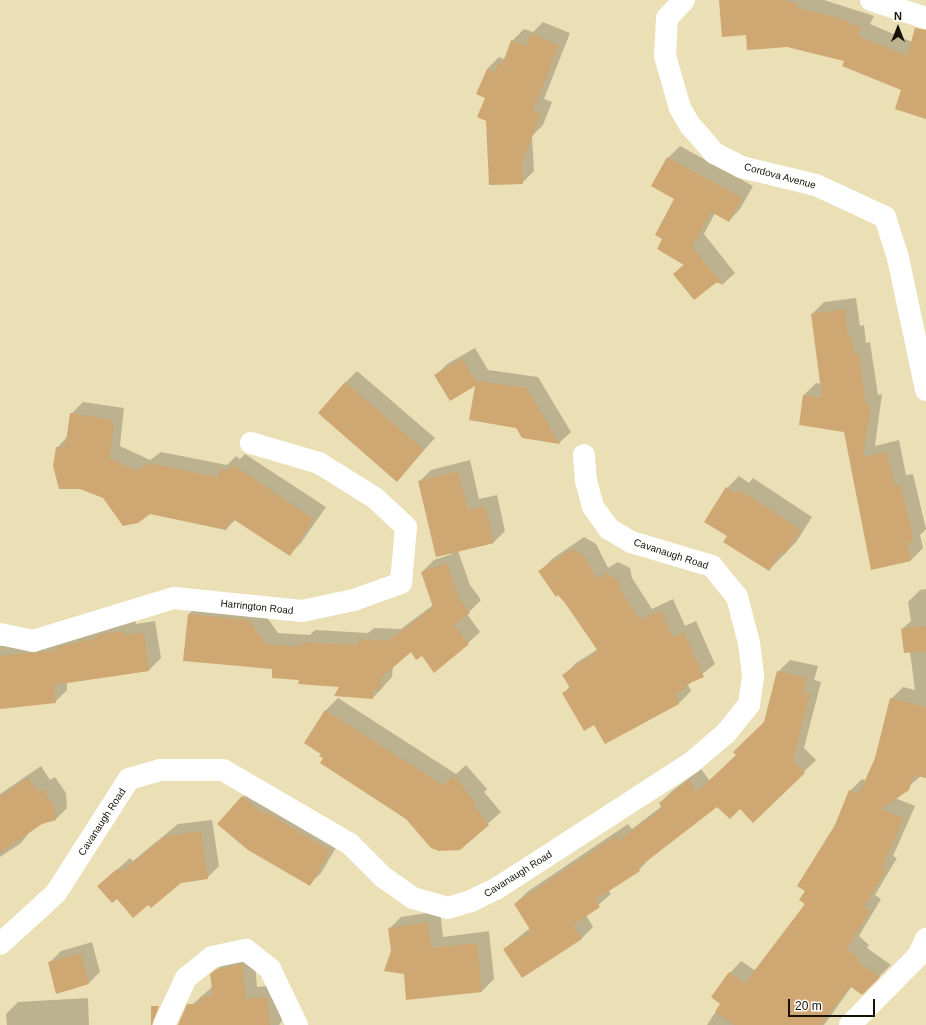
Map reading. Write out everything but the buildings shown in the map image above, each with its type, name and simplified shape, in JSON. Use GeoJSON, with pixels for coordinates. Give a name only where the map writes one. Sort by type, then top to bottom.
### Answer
{"type":"FeatureCollection","features":[{"type":"Feature","properties":{"kind":"street","name":"Cordova Avenue"},"geometry":{"type":"LineString","coordinates":[[684,0],[666,18],[665,56],[680,108],[690,126],[714,153],[741,167],[816,186],[885,217],[898,258],[926,390]]}},
{"type":"Feature","properties":{"kind":"street"},"geometry":{"type":"LineString","coordinates":[[871,0],[926,18]]}},
{"type":"Feature","properties":{"kind":"street","name":"Harrington Road"},"geometry":{"type":"LineString","coordinates":[[0,634],[33,641],[174,598],[302,611],[354,600],[401,583],[406,527],[375,498],[319,463],[251,443]]}},
{"type":"Feature","properties":{"kind":"street","name":"Cavanaugh Road"},"geometry":{"type":"LineString","coordinates":[[0,944],[56,893],[129,778],[160,770],[223,770],[350,844],[382,877],[413,898],[448,908],[471,901],[496,889],[691,763],[726,733],[750,705],[754,675],[750,643],[737,597],[712,566],[631,542],[609,529],[593,507],[586,480],[584,455]]}},
{"type":"Feature","properties":{"kind":"street"},"geometry":{"type":"LineString","coordinates":[[850,1025],[918,956],[926,939]]}},
{"type":"Feature","properties":{"kind":"street"},"geometry":{"type":"LineString","coordinates":[[164,1025],[186,978],[212,957],[246,950],[270,969],[297,1025]]}}]}
